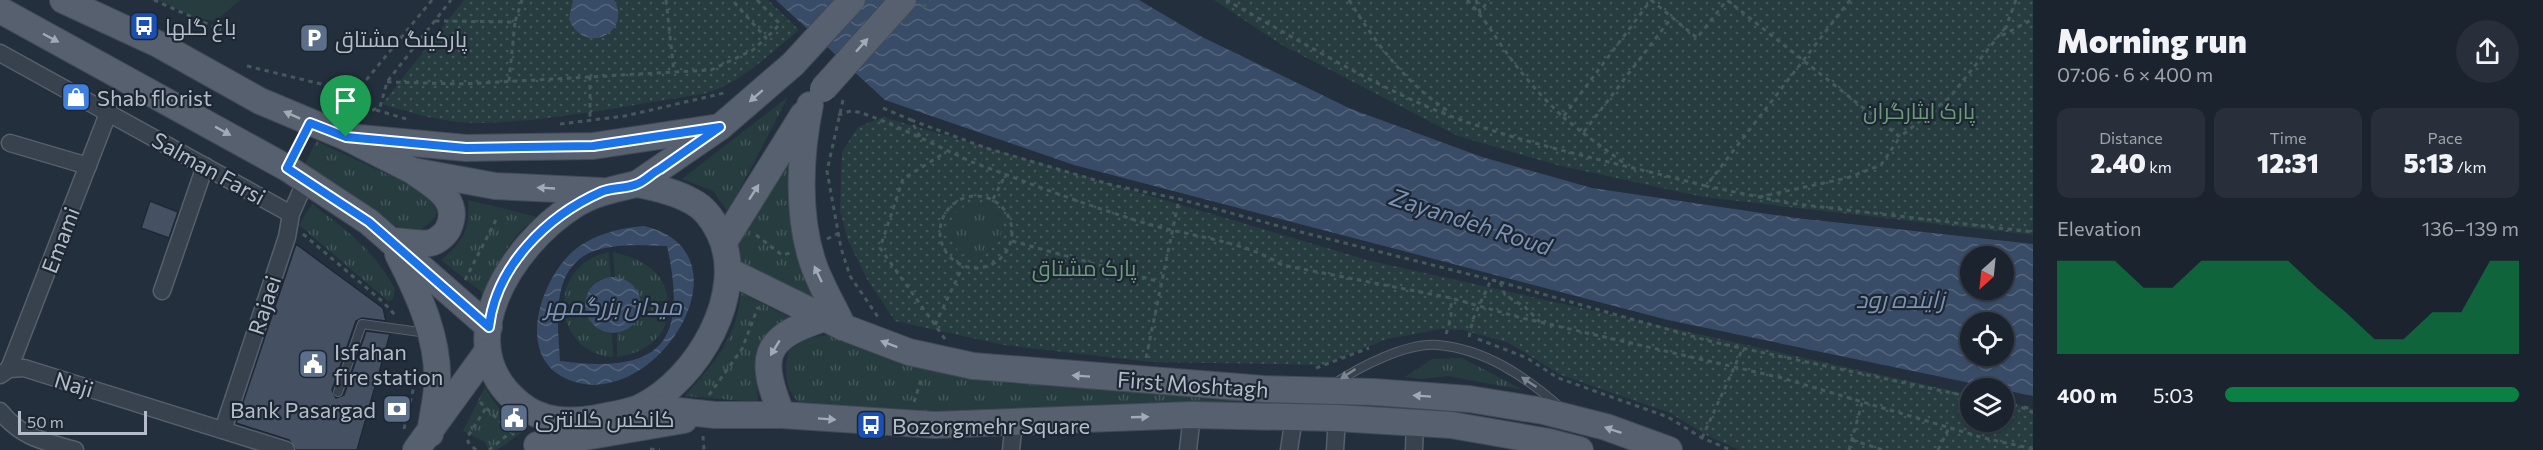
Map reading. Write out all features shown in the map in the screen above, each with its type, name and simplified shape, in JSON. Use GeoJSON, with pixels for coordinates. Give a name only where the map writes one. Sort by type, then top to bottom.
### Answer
{"type":"FeatureCollection","features":[{"type":"Feature","properties":{"kind":"main road"},"geometry":{"type":"LineString","coordinates":[[63,0],[121,27],[260,101],[346,137],[413,171],[445,196],[451,204],[453,218],[446,234],[431,243],[391,240]]}},
{"type":"Feature","properties":{"kind":"main road"},"geometry":{"type":"LineString","coordinates":[[108,0],[121,27]]}},
{"type":"Feature","properties":{"kind":"main road"},"geometry":{"type":"LineString","coordinates":[[637,184],[669,192],[694,202],[712,219],[726,257],[724,302],[713,332],[669,387],[641,407],[570,421],[531,413],[509,395],[493,374],[488,340],[491,308],[502,281],[523,251],[546,226],[574,205],[604,191],[637,184],[720,127],[793,64],[852,0]]}},
{"type":"Feature","properties":{"kind":"main road"},"geometry":{"type":"LineString","coordinates":[[726,257],[826,97],[903,0]]}},
{"type":"Feature","properties":{"kind":"main road"},"geometry":{"type":"LineString","coordinates":[[0,10],[264,154],[369,222],[391,240],[488,340]]}},
{"type":"Feature","properties":{"kind":"main road"},"geometry":{"type":"LineString","coordinates":[[782,415],[769,382],[767,363],[775,343],[796,327],[834,323],[812,260],[802,195],[803,138],[826,97]]}},
{"type":"Feature","properties":{"kind":"main road"},"geometry":{"type":"LineString","coordinates":[[346,137],[466,148],[581,146],[720,127]]}},
{"type":"Feature","properties":{"kind":"main road"},"geometry":{"type":"LineString","coordinates":[[413,171],[495,186],[604,191]]}},
{"type":"Feature","properties":{"kind":"main road"},"geometry":{"type":"LineString","coordinates":[[391,240],[414,285],[432,334],[437,385],[423,440]]}},
{"type":"Feature","properties":{"kind":"main road","name":"First Moshtagh"},"geometry":{"type":"LineString","coordinates":[[726,257],[834,323],[909,352],[933,350],[973,366],[1051,374],[1321,380],[1543,411],[1669,450]]}},
{"type":"Feature","properties":{"kind":"main road"},"geometry":{"type":"LineString","coordinates":[[423,440],[456,406],[488,340]]}},
{"type":"Feature","properties":{"kind":"main road","name":"First Moshtagh"},"geometry":{"type":"LineString","coordinates":[[641,407],[707,417],[782,415],[935,425],[1192,415],[1337,418],[1451,425],[1501,442],[1580,450]]}},
{"type":"Feature","properties":{"kind":"main road"},"geometry":{"type":"LineString","coordinates":[[523,441],[707,417]]}},
{"type":"Feature","properties":{"kind":"main road"},"geometry":{"type":"LineString","coordinates":[[523,441],[592,418]]}},
{"type":"Feature","properties":{"kind":"street","name":"Salman Farsi"},"geometry":{"type":"LineString","coordinates":[[0,53],[109,111],[291,214]]}},
{"type":"Feature","properties":{"kind":"street","name":"Emami"},"geometry":{"type":"LineString","coordinates":[[5,372],[109,111]]}},
{"type":"Feature","properties":{"kind":"street"},"geometry":{"type":"LineString","coordinates":[[10,143],[88,166]]}},
{"type":"Feature","properties":{"kind":"street"},"geometry":{"type":"LineString","coordinates":[[162,291],[205,166]]}},
{"type":"Feature","properties":{"kind":"street","name":"Rajaei"},"geometry":{"type":"LineString","coordinates":[[223,430],[287,237],[291,214],[306,180]]}},
{"type":"Feature","properties":{"kind":"street","name":"Naji"},"geometry":{"type":"LineString","coordinates":[[5,372],[24,368],[286,450]]}},
{"type":"Feature","properties":{"kind":"street"},"geometry":{"type":"LineString","coordinates":[[0,411],[13,426],[28,436],[75,450]]}},
{"type":"Feature","properties":{"kind":"street"},"geometry":{"type":"LineString","coordinates":[[1188,450],[1192,415]]}},
{"type":"Feature","properties":{"kind":"street"},"geometry":{"type":"LineString","coordinates":[[1289,450],[1294,417]]}},
{"type":"Feature","properties":{"kind":"street"},"geometry":{"type":"LineString","coordinates":[[1335,450],[1337,418]]}},
{"type":"Feature","properties":{"kind":"street"},"geometry":{"type":"LineString","coordinates":[[1011,450],[1014,421]]}},
{"type":"Feature","properties":{"kind":"street"},"geometry":{"type":"LineString","coordinates":[[1414,450],[1415,423]]}},
{"type":"Feature","properties":{"kind":"lane"},"geometry":{"type":"LineString","coordinates":[[338,392],[362,324],[432,334]]}},
{"type":"Feature","properties":{"kind":"lane"},"geometry":{"type":"LineString","coordinates":[[1321,380],[1390,354],[1437,345],[1482,355],[1530,381],[1574,419]]}},
{"type":"Feature","properties":{"kind":"path"},"geometry":{"type":"LineString","coordinates":[[154,0],[221,30]]}},
{"type":"Feature","properties":{"kind":"path"},"geometry":{"type":"LineString","coordinates":[[410,120],[376,110],[366,113],[356,109],[350,101],[350,91],[356,82],[367,79],[432,0]]}},
{"type":"Feature","properties":{"kind":"path"},"geometry":{"type":"LineString","coordinates":[[376,110],[382,102],[387,82],[451,0]]}},
{"type":"Feature","properties":{"kind":"path"},"geometry":{"type":"LineString","coordinates":[[508,81],[515,21],[522,0]]}},
{"type":"Feature","properties":{"kind":"path"},"geometry":{"type":"LineString","coordinates":[[666,0],[675,72]]}},
{"type":"Feature","properties":{"kind":"path"},"geometry":{"type":"LineString","coordinates":[[732,0],[766,38]]}},
{"type":"Feature","properties":{"kind":"path"},"geometry":{"type":"LineString","coordinates":[[387,82],[464,84],[711,70],[753,50],[780,24],[757,0]]}},
{"type":"Feature","properties":{"kind":"path"},"geometry":{"type":"LineString","coordinates":[[1226,0],[1398,92],[1460,119],[1628,166],[1757,198],[2033,232]]}},
{"type":"Feature","properties":{"kind":"path"},"geometry":{"type":"LineString","coordinates":[[1349,0],[1369,33],[1397,69],[1426,98],[1460,119]]}},
{"type":"Feature","properties":{"kind":"path"},"geometry":{"type":"LineString","coordinates":[[1467,0],[1480,12]]}},
{"type":"Feature","properties":{"kind":"path"},"geometry":{"type":"LineString","coordinates":[[1476,0],[1480,12],[1504,51],[1537,92],[1582,133],[1628,166]]}},
{"type":"Feature","properties":{"kind":"path"},"geometry":{"type":"LineString","coordinates":[[1480,12],[1489,0]]}},
{"type":"Feature","properties":{"kind":"path"},"geometry":{"type":"LineString","coordinates":[[1563,117],[1651,0],[1697,38],[1728,0],[1900,137]]}},
{"type":"Feature","properties":{"kind":"path"},"geometry":{"type":"LineString","coordinates":[[1706,186],[1850,0]]}},
{"type":"Feature","properties":{"kind":"path"},"geometry":{"type":"LineString","coordinates":[[2016,0],[2003,35],[2033,19]]}},
{"type":"Feature","properties":{"kind":"path"},"geometry":{"type":"LineString","coordinates":[[1582,133],[1672,17]]}},
{"type":"Feature","properties":{"kind":"path"},"geometry":{"type":"LineString","coordinates":[[435,21],[515,21]]}},
{"type":"Feature","properties":{"kind":"path"},"geometry":{"type":"LineString","coordinates":[[1757,198],[1847,178],[1881,165],[1900,137],[1950,97],[2005,28]]}},
{"type":"Feature","properties":{"kind":"path"},"geometry":{"type":"LineString","coordinates":[[247,66],[350,91]]}},
{"type":"Feature","properties":{"kind":"path"},"geometry":{"type":"LineString","coordinates":[[590,76],[590,120]]}},
{"type":"Feature","properties":{"kind":"path"},"geometry":{"type":"LineString","coordinates":[[554,124],[648,111],[719,96],[729,91]]}},
{"type":"Feature","properties":{"kind":"path"},"geometry":{"type":"LineString","coordinates":[[826,97],[838,115],[827,171],[841,248],[850,276],[880,320]]}},
{"type":"Feature","properties":{"kind":"path"},"geometry":{"type":"LineString","coordinates":[[883,108],[986,148],[1100,181],[1179,199],[1500,282],[1743,348],[1960,395]]}},
{"type":"Feature","properties":{"kind":"path"},"geometry":{"type":"LineString","coordinates":[[838,115],[852,111],[920,138],[946,152],[1086,205],[1152,225],[1172,228],[1265,254],[1282,265],[1451,298],[1541,322],[1736,367],[1949,428],[2033,449]]}},
{"type":"Feature","properties":{"kind":"path"},"geometry":{"type":"LineString","coordinates":[[911,120],[920,138]]}},
{"type":"Feature","properties":{"kind":"path"},"geometry":{"type":"LineString","coordinates":[[907,424],[933,350],[949,346],[880,248],[903,179],[946,152]]}},
{"type":"Feature","properties":{"kind":"path"},"geometry":{"type":"LineString","coordinates":[[992,200],[1006,174]]}},
{"type":"Feature","properties":{"kind":"path"},"geometry":{"type":"LineString","coordinates":[[970,196],[992,200],[1009,217],[1013,229],[1012,241],[1007,252],[987,267],[963,266],[945,251],[941,240],[943,218],[958,201],[970,196]]}},
{"type":"Feature","properties":{"kind":"path"},"geometry":{"type":"LineString","coordinates":[[1144,368],[1179,199]]}},
{"type":"Feature","properties":{"kind":"path"},"geometry":{"type":"LineString","coordinates":[[462,286],[497,218]]}},
{"type":"Feature","properties":{"kind":"path"},"geometry":{"type":"LineString","coordinates":[[756,235],[782,255]]}},
{"type":"Feature","properties":{"kind":"path"},"geometry":{"type":"LineString","coordinates":[[1012,241],[1160,282]]}},
{"type":"Feature","properties":{"kind":"path"},"geometry":{"type":"LineString","coordinates":[[935,325],[963,266]]}},
{"type":"Feature","properties":{"kind":"path"},"geometry":{"type":"LineString","coordinates":[[1470,337],[1473,319],[1481,306],[1491,280]]}},
{"type":"Feature","properties":{"kind":"path"},"geometry":{"type":"LineString","coordinates":[[1500,282],[1504,295],[1525,307],[1541,322]]}},
{"type":"Feature","properties":{"kind":"path"},"geometry":{"type":"LineString","coordinates":[[704,450],[707,417],[742,349],[762,297]]}},
{"type":"Feature","properties":{"kind":"path"},"geometry":{"type":"LineString","coordinates":[[1446,334],[1451,318],[1451,298]]}},
{"type":"Feature","properties":{"kind":"path"},"geometry":{"type":"LineString","coordinates":[[1731,450],[1702,438],[1743,348]]}},
{"type":"Feature","properties":{"kind":"path"},"geometry":{"type":"LineString","coordinates":[[1307,368],[1321,380]]}},
{"type":"Feature","properties":{"kind":"path"},"geometry":{"type":"LineString","coordinates":[[417,376],[423,440]]}},
{"type":"Feature","properties":{"kind":"path"},"geometry":{"type":"LineString","coordinates":[[480,402],[523,441]]}},
{"type":"Feature","properties":{"kind":"path"},"geometry":{"type":"LineString","coordinates":[[1849,450],[1862,402]]}},
{"type":"Feature","properties":{"kind":"path"},"geometry":{"type":"LineString","coordinates":[[2014,405],[2033,411]]}},
{"type":"Feature","properties":{"kind":"path"},"geometry":{"type":"LineString","coordinates":[[473,449],[468,442],[468,436],[486,408]]}},
{"type":"Feature","properties":{"kind":"path"},"geometry":{"type":"LineString","coordinates":[[1938,450],[1949,428]]}},
{"type":"Feature","properties":{"kind":"path"},"geometry":{"type":"LineString","coordinates":[[1852,440],[1883,450]]}},
{"type":"Feature","properties":{"kind":"path"},"geometry":{"type":"LineString","coordinates":[[489,450],[523,441]]}},
{"type":"Feature","properties":{"kind":"green space"},"geometry":{"type":"Polygon","coordinates":[[[159,0],[240,0],[216,21],[195,18],[159,0]]]}},
{"type":"Feature","properties":{"kind":"green space"},"geometry":{"type":"Polygon","coordinates":[[[464,0],[768,0],[799,30],[742,76],[703,94],[533,120],[476,123],[440,119],[382,104],[464,0]]]}},
{"type":"Feature","properties":{"kind":"green space","name":"پارک ایثارگران"},"geometry":{"type":"Polygon","coordinates":[[[1214,0],[2033,0],[2033,235],[1703,197],[1557,165],[1458,136],[1282,45],[1214,0]]]}},
{"type":"Feature","properties":{"kind":"green space"},"geometry":{"type":"Polygon","coordinates":[[[788,97],[728,212],[713,191],[682,179],[788,97]]]}},
{"type":"Feature","properties":{"kind":"green space","name":"پارک مشتاق"},"geometry":{"type":"Polygon","coordinates":[[[883,117],[1371,261],[1960,393],[1960,432],[2014,432],[2014,404],[2033,409],[2033,450],[1740,450],[1708,436],[1670,413],[1561,375],[1509,343],[1463,330],[1441,329],[1387,339],[1323,365],[1152,362],[1004,345],[895,321],[867,279],[847,238],[840,210],[842,152],[858,127],[883,117]],[[978,203],[958,211],[951,221],[951,237],[959,251],[971,256],[983,254],[994,246],[1001,235],[1002,223],[995,211],[978,203]]]}},
{"type":"Feature","properties":{"kind":"green space"},"geometry":{"type":"Polygon","coordinates":[[[316,141],[431,195],[437,213],[431,222],[417,232],[396,226],[305,164],[316,141]]]}},
{"type":"Feature","properties":{"kind":"green space"},"geometry":{"type":"Polygon","coordinates":[[[792,151],[795,248],[816,303],[743,266],[736,243],[792,151]]]}},
{"type":"Feature","properties":{"kind":"green space"},"geometry":{"type":"Polygon","coordinates":[[[468,200],[537,217],[511,242],[494,274],[488,297],[441,260],[455,247],[464,234],[468,219],[468,200]]]}},
{"type":"Feature","properties":{"kind":"green space"},"geometry":{"type":"Polygon","coordinates":[[[978,203],[995,211],[1002,223],[1001,235],[994,246],[983,254],[971,256],[959,251],[951,237],[950,225],[961,208],[978,203]]]}},
{"type":"Feature","properties":{"kind":"green space"},"geometry":{"type":"Polygon","coordinates":[[[312,204],[348,232],[378,262],[395,289],[393,299],[388,301],[299,225],[312,204]]]}},
{"type":"Feature","properties":{"kind":"green space"},"geometry":{"type":"Polygon","coordinates":[[[609,252],[611,277],[598,280],[584,304],[564,304],[568,285],[577,270],[591,259],[609,252]]]}},
{"type":"Feature","properties":{"kind":"green space"},"geometry":{"type":"Polygon","coordinates":[[[613,252],[633,258],[650,267],[662,281],[668,301],[641,302],[640,297],[615,277],[613,252]]]}},
{"type":"Feature","properties":{"kind":"green space"},"geometry":{"type":"Polygon","coordinates":[[[741,293],[791,318],[756,367],[758,402],[685,396],[715,360],[729,337],[741,293]]]}},
{"type":"Feature","properties":{"kind":"green space"},"geometry":{"type":"Polygon","coordinates":[[[668,306],[664,326],[660,335],[653,342],[637,352],[617,357],[617,333],[640,312],[641,308],[668,306]]]}},
{"type":"Feature","properties":{"kind":"green space"},"geometry":{"type":"Polygon","coordinates":[[[564,308],[584,309],[593,326],[612,334],[613,357],[595,353],[579,342],[568,327],[564,308]]]}},
{"type":"Feature","properties":{"kind":"green space"},"geometry":{"type":"Polygon","coordinates":[[[832,334],[890,357],[1407,402],[1407,416],[967,415],[818,409],[804,405],[795,398],[788,385],[786,364],[789,350],[809,338],[832,334]]]}},
{"type":"Feature","properties":{"kind":"green space"},"geometry":{"type":"Polygon","coordinates":[[[1462,358],[1523,390],[1448,376],[1422,379],[1405,377],[1432,359],[1462,358]]]}},
{"type":"Feature","properties":{"kind":"green space"},"geometry":{"type":"Polygon","coordinates":[[[485,387],[503,412],[527,429],[497,450],[489,450],[485,442],[463,431],[485,387]]]}},
{"type":"Feature","properties":{"kind":"water"},"geometry":{"type":"Polygon","coordinates":[[[573,0],[614,0],[618,12],[617,22],[612,30],[604,36],[585,37],[576,30],[569,19],[573,0]]]}},
{"type":"Feature","properties":{"kind":"water"},"geometry":{"type":"Polygon","coordinates":[[[776,0],[1139,0],[1200,36],[1351,109],[1482,157],[1592,188],[1796,218],[2033,244],[2033,396],[2014,392],[2014,378],[1960,378],[1960,381],[1668,320],[1074,165],[885,100],[776,0]]]}},
{"type":"Feature","properties":{"kind":"water"},"geometry":{"type":"Polygon","coordinates":[[[644,226],[677,241],[692,266],[692,295],[681,325],[660,353],[633,374],[602,384],[569,380],[552,369],[542,355],[537,338],[542,300],[560,265],[572,252],[606,233],[644,226]],[[667,246],[612,247],[592,252],[577,261],[567,274],[561,289],[558,325],[560,361],[594,364],[622,362],[643,356],[659,346],[669,329],[673,308],[673,280],[667,246]]]}},
{"type":"Feature","properties":{"kind":"water","name":"میدان بزرگمهر"},"geometry":{"type":"Polygon","coordinates":[[[607,277],[619,277],[629,281],[637,289],[641,305],[637,321],[629,329],[619,333],[607,333],[597,329],[589,321],[585,311],[585,299],[589,289],[597,281],[607,277]]]}},
{"type":"Feature","properties":{"kind":"building"},"geometry":{"type":"Polygon","coordinates":[[[150,201],[178,212],[169,238],[141,228],[150,201]]]}},
{"type":"Feature","properties":{"kind":"building","name":"Isfahan fire station"},"geometry":{"type":"Polygon","coordinates":[[[296,244],[383,308],[386,321],[362,318],[356,321],[332,390],[336,398],[344,395],[366,331],[390,334],[357,450],[296,450],[289,440],[236,423],[296,244]]]}},
{"type":"Feature","properties":{"kind":"place","name":"باغ گلها"},"geometry":{"type":"Point","coordinates":[144,26]}},
{"type":"Feature","properties":{"kind":"place","name":"پارکینگ مشتاق"},"geometry":{"type":"Point","coordinates":[314,38]}},
{"type":"Feature","properties":{"kind":"place","name":"Shab florist"},"geometry":{"type":"Point","coordinates":[76,97]}},
{"type":"Feature","properties":{"kind":"place","name":"Isfahan fire station"},"geometry":{"type":"Point","coordinates":[313,364]}},
{"type":"Feature","properties":{"kind":"place","name":"Bank Pasargad"},"geometry":{"type":"Point","coordinates":[397,409]}},
{"type":"Feature","properties":{"kind":"place","name":"کانکس کلانتری"},"geometry":{"type":"Point","coordinates":[514,418]}},
{"type":"Feature","properties":{"kind":"place","name":"Bozorgmehr Square"},"geometry":{"type":"Point","coordinates":[871,425]}},
{"type":"Feature","properties":{"kind":"route"},"geometry":{"type":"LineString","coordinates":[[310,123],[346,137],[466,148],[593,146],[720,127],[637,184],[604,191],[574,205],[546,226],[523,251],[502,281],[491,308],[489,327],[369,222],[287,168],[310,123]]}},
{"type":"Feature","properties":{"kind":"water label","name":"Zayandeh Roud"},"geometry":{"type":"Point","coordinates":[1471,221]}},
{"type":"Feature","properties":{"kind":"water label","name":"زاینده رود"},"geometry":{"type":"Point","coordinates":[1900,298]}}]}
